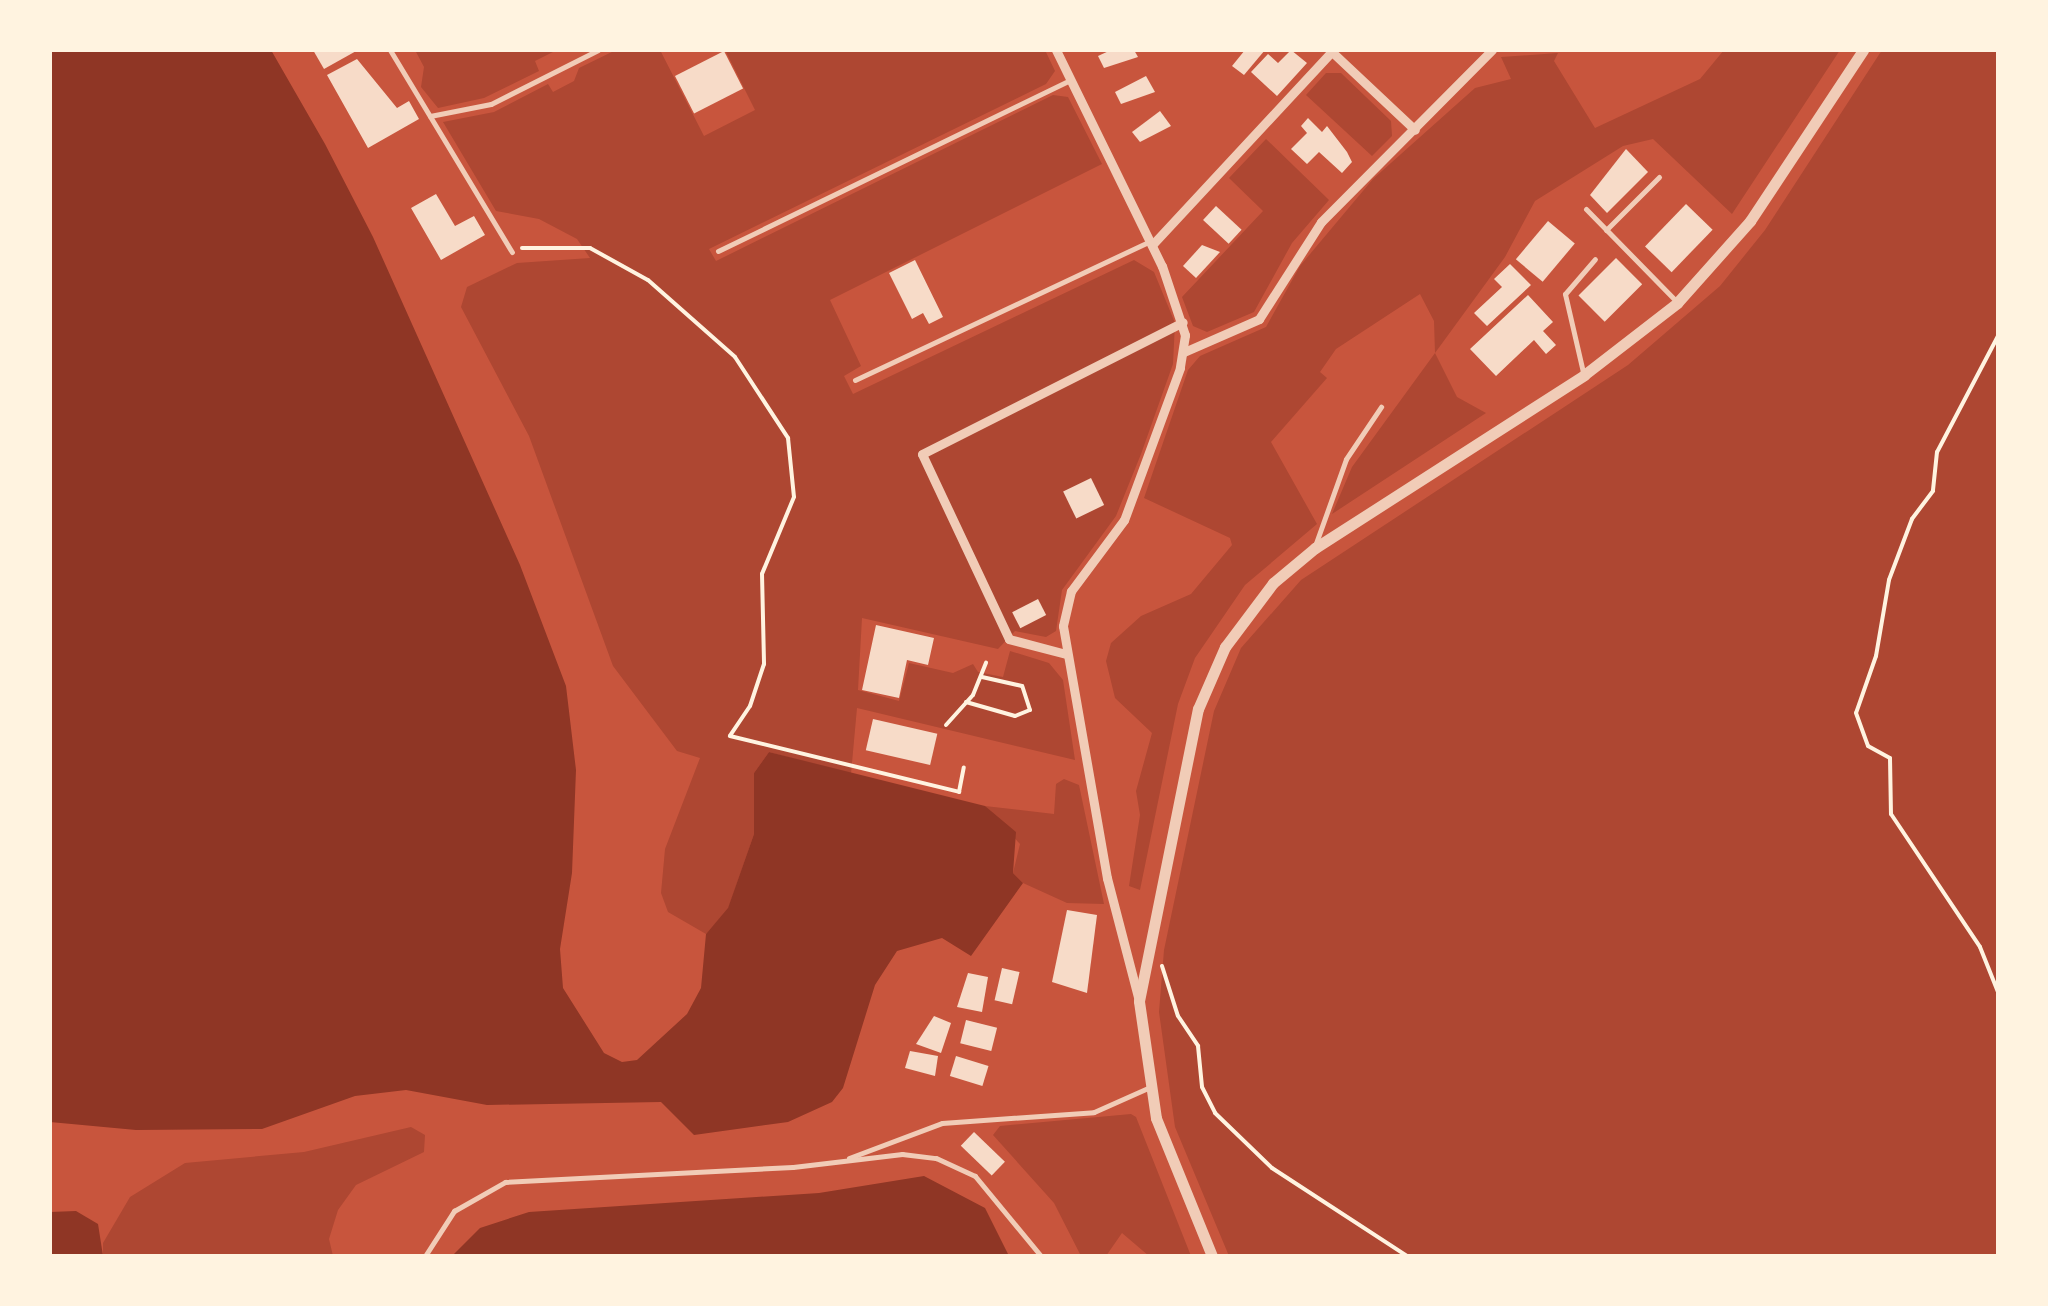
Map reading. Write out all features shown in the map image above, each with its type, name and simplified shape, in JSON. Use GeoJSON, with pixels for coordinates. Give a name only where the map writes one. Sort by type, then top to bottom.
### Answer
{"type":"FeatureCollection","features":[{"type":"Feature","properties":{"kind":"street"},"geometry":{"type":"LineString","coordinates":[[1056,50],[1151,243],[1183,322],[1184,352],[1124,520],[1071,591],[1063,626],[1107,878],[1139,1001],[1148,1088],[1163,1142],[1212,1256]]}},
{"type":"Feature","properties":{"kind":"street"},"geometry":{"type":"LineString","coordinates":[[1184,352],[1259,319],[1314,232],[1492,50]]}},
{"type":"Feature","properties":{"kind":"street"},"geometry":{"type":"LineString","coordinates":[[1139,1001],[1205,688],[1256,603],[1315,548],[1584,375],[1676,302],[1750,221],[1862,50]]}},
{"type":"Feature","properties":{"kind":"street"},"geometry":{"type":"LineString","coordinates":[[1151,243],[1332,51],[1415,130]]}},
{"type":"Feature","properties":{"kind":"street"},"geometry":{"type":"LineString","coordinates":[[1066,654],[1010,639],[922,454],[1183,322]]}},
{"type":"Feature","properties":{"kind":"lane"},"geometry":{"type":"LineString","coordinates":[[390,50],[512,252]]}},
{"type":"Feature","properties":{"kind":"lane"},"geometry":{"type":"LineString","coordinates":[[430,116],[491,104],[598,50]]}},
{"type":"Feature","properties":{"kind":"lane"},"geometry":{"type":"LineString","coordinates":[[718,251],[1070,80]]}},
{"type":"Feature","properties":{"kind":"lane"},"geometry":{"type":"LineString","coordinates":[[1606,230],[1659,177]]}},
{"type":"Feature","properties":{"kind":"lane"},"geometry":{"type":"LineString","coordinates":[[1586,209],[1676,302]]}},
{"type":"Feature","properties":{"kind":"lane"},"geometry":{"type":"LineString","coordinates":[[855,380],[1151,243]]}},
{"type":"Feature","properties":{"kind":"lane"},"geometry":{"type":"LineString","coordinates":[[1584,375],[1565,294],[1595,259]]}},
{"type":"Feature","properties":{"kind":"lane"},"geometry":{"type":"LineString","coordinates":[[1315,548],[1333,487],[1380,407]]}},
{"type":"Feature","properties":{"kind":"lane"},"geometry":{"type":"LineString","coordinates":[[841,1161],[942,1123],[1094,1112],[1148,1088]]}},
{"type":"Feature","properties":{"kind":"lane"},"geometry":{"type":"LineString","coordinates":[[425,1256],[454,1211],[504,1182],[936,1158],[975,1176],[1041,1256]]}},
{"type":"Feature","properties":{"kind":"path"},"geometry":{"type":"LineString","coordinates":[[512,252],[544,244],[590,248],[648,280],[736,357],[788,438],[794,497],[762,574],[764,664],[750,706],[730,736],[959,792],[964,767]]}},
{"type":"Feature","properties":{"kind":"path"},"geometry":{"type":"LineString","coordinates":[[1998,336],[1937,452],[1934,491],[1912,520],[1889,580],[1869,684],[1856,713],[1868,746],[1890,758],[1891,814],[1980,947],[1998,992]]}},
{"type":"Feature","properties":{"kind":"path"},"geometry":{"type":"LineString","coordinates":[[946,725],[982,677],[986,662]]}},
{"type":"Feature","properties":{"kind":"path"},"geometry":{"type":"LineString","coordinates":[[966,702],[1015,716],[1030,710],[1022,686],[982,677]]}},
{"type":"Feature","properties":{"kind":"path"},"geometry":{"type":"LineString","coordinates":[[1159,964],[1178,1016],[1198,1046],[1202,1087],[1215,1113],[1272,1168],[1407,1256]]}},
{"type":"Feature","properties":{"kind":"shaded area"},"geometry":{"type":"Polygon","coordinates":[[[50,50],[271,50],[325,144],[373,237],[520,565],[566,686],[576,770],[572,873],[560,949],[563,988],[604,1053],[622,1062],[637,1060],[687,1014],[701,988],[706,934],[728,908],[754,834],[754,773],[769,752],[985,806],[1016,832],[1013,873],[1023,883],[971,956],[942,938],[897,951],[875,985],[843,1088],[832,1102],[788,1122],[694,1135],[661,1102],[487,1105],[406,1090],[355,1096],[262,1129],[136,1130],[50,1122],[50,50]]]}},
{"type":"Feature","properties":{"kind":"shaded area"},"geometry":{"type":"Polygon","coordinates":[[[415,50],[557,50],[535,61],[539,71],[484,98],[438,108],[421,87],[424,67],[415,50]]]}},
{"type":"Feature","properties":{"kind":"shaded area"},"geometry":{"type":"Polygon","coordinates":[[[616,50],[660,50],[704,136],[755,110],[725,50],[1045,50],[1055,71],[1046,84],[709,249],[716,261],[1053,95],[1068,97],[1102,164],[830,300],[861,366],[844,376],[853,394],[1134,260],[1154,272],[1175,323],[1173,364],[1141,454],[1116,516],[1062,590],[1056,631],[1046,637],[1015,631],[998,649],[862,618],[858,690],[899,701],[909,663],[953,673],[973,664],[978,672],[1003,677],[1010,651],[1049,663],[1063,680],[1075,760],[857,708],[851,774],[769,752],[754,773],[754,834],[728,909],[706,934],[668,912],[661,893],[665,849],[700,758],[677,751],[613,666],[529,436],[461,307],[467,287],[517,263],[590,258],[577,239],[539,219],[496,211],[443,122],[494,112],[548,84],[553,92],[574,81],[579,68],[616,50]]]}},
{"type":"Feature","properties":{"kind":"shaded area"},"geometry":{"type":"Polygon","coordinates":[[[1724,50],[1840,50],[1732,214],[1653,139],[1623,146],[1535,201],[1505,257],[1435,353],[1434,321],[1420,294],[1336,349],[1320,372],[1327,378],[1271,442],[1317,524],[1245,585],[1195,658],[1178,704],[1140,890],[1129,886],[1140,815],[1136,791],[1152,733],[1115,698],[1106,661],[1111,643],[1141,616],[1191,594],[1232,545],[1230,538],[1144,498],[1188,370],[1200,356],[1266,327],[1300,266],[1373,179],[1475,88],[1511,79],[1501,57],[1558,53],[1554,61],[1595,128],[1700,79],[1724,50]]]}},
{"type":"Feature","properties":{"kind":"shaded area"},"geometry":{"type":"Polygon","coordinates":[[[1882,50],[1998,50],[1998,1256],[1229,1256],[1175,1127],[1159,1012],[1164,950],[1214,711],[1241,648],[1301,580],[1628,365],[1720,286],[1765,230],[1882,50]]]}},
{"type":"Feature","properties":{"kind":"shaded area"},"geometry":{"type":"Polygon","coordinates":[[[1326,73],[1341,73],[1391,121],[1392,136],[1372,156],[1306,95],[1326,73]]]}},
{"type":"Feature","properties":{"kind":"shaded area"},"geometry":{"type":"Polygon","coordinates":[[[1266,139],[1329,200],[1292,243],[1254,312],[1207,332],[1193,326],[1182,297],[1263,211],[1229,178],[1266,139]]]}},
{"type":"Feature","properties":{"kind":"shaded area"},"geometry":{"type":"Polygon","coordinates":[[[1435,353],[1457,397],[1486,413],[1332,514],[1352,467],[1435,353]]]}},
{"type":"Feature","properties":{"kind":"shaded area"},"geometry":{"type":"Polygon","coordinates":[[[1064,779],[1079,785],[1104,904],[1067,903],[1023,883],[1013,873],[1020,844],[985,806],[1054,814],[1056,784],[1064,779]]]}},
{"type":"Feature","properties":{"kind":"shaded area"},"geometry":{"type":"Polygon","coordinates":[[[1131,1114],[1136,1117],[1191,1256],[1149,1256],[1122,1233],[1106,1256],[1081,1256],[1054,1203],[993,1135],[1000,1126],[1131,1114]]]}},
{"type":"Feature","properties":{"kind":"shaded area"},"geometry":{"type":"Polygon","coordinates":[[[411,1127],[425,1135],[424,1152],[356,1185],[338,1210],[329,1239],[333,1256],[103,1256],[103,1243],[130,1197],[185,1163],[304,1152],[411,1127]]]}},
{"type":"Feature","properties":{"kind":"shaded area"},"geometry":{"type":"Polygon","coordinates":[[[924,1176],[985,1208],[1009,1256],[452,1256],[480,1228],[529,1212],[819,1193],[924,1176]]]}},
{"type":"Feature","properties":{"kind":"shaded area"},"geometry":{"type":"Polygon","coordinates":[[[76,1211],[98,1224],[103,1256],[50,1256],[50,1212],[76,1211]]]}},
{"type":"Feature","properties":{"kind":"building"},"geometry":{"type":"Polygon","coordinates":[[[313,50],[358,50],[324,69],[313,50]]]}},
{"type":"Feature","properties":{"kind":"building"},"geometry":{"type":"Polygon","coordinates":[[[1111,50],[1134,50],[1138,57],[1104,68],[1098,56],[1111,50]]]}},
{"type":"Feature","properties":{"kind":"building"},"geometry":{"type":"Polygon","coordinates":[[[1245,50],[1265,50],[1244,75],[1232,66],[1245,50]]]}},
{"type":"Feature","properties":{"kind":"building"},"geometry":{"type":"Polygon","coordinates":[[[1291,50],[1307,63],[1277,96],[1251,72],[1268,54],[1278,63],[1291,50]]]}},
{"type":"Feature","properties":{"kind":"building"},"geometry":{"type":"Polygon","coordinates":[[[724,51],[743,88],[694,113],[675,76],[724,51]]]}},
{"type":"Feature","properties":{"kind":"building"},"geometry":{"type":"Polygon","coordinates":[[[357,59],[397,108],[409,101],[419,119],[368,148],[327,75],[357,59]]]}},
{"type":"Feature","properties":{"kind":"building"},"geometry":{"type":"Polygon","coordinates":[[[1146,76],[1155,92],[1121,104],[1115,92],[1146,76]]]}},
{"type":"Feature","properties":{"kind":"building"},"geometry":{"type":"Polygon","coordinates":[[[1160,111],[1171,126],[1140,142],[1132,132],[1160,111]]]}},
{"type":"Feature","properties":{"kind":"building"},"geometry":{"type":"Polygon","coordinates":[[[1308,118],[1322,132],[1327,126],[1347,152],[1352,162],[1342,173],[1319,152],[1307,164],[1291,149],[1307,133],[1301,126],[1308,118]]]}},
{"type":"Feature","properties":{"kind":"building"},"geometry":{"type":"Polygon","coordinates":[[[1626,149],[1648,172],[1607,213],[1590,195],[1626,149]]]}},
{"type":"Feature","properties":{"kind":"building"},"geometry":{"type":"Polygon","coordinates":[[[436,194],[455,226],[474,216],[485,235],[441,260],[411,208],[436,194]]]}},
{"type":"Feature","properties":{"kind":"building"},"geometry":{"type":"Polygon","coordinates":[[[1686,204],[1713,230],[1672,272],[1645,246],[1686,204]]]}},
{"type":"Feature","properties":{"kind":"building"},"geometry":{"type":"Polygon","coordinates":[[[1216,206],[1242,230],[1229,244],[1203,220],[1216,206]]]}},
{"type":"Feature","properties":{"kind":"building"},"geometry":{"type":"Polygon","coordinates":[[[1548,221],[1575,243],[1543,282],[1516,259],[1548,221]]]}},
{"type":"Feature","properties":{"kind":"building"},"geometry":{"type":"Polygon","coordinates":[[[1202,245],[1220,252],[1196,278],[1183,266],[1202,245]]]}},
{"type":"Feature","properties":{"kind":"building"},"geometry":{"type":"Polygon","coordinates":[[[1616,258],[1642,284],[1605,322],[1579,295],[1616,258]]]}},
{"type":"Feature","properties":{"kind":"building"},"geometry":{"type":"Polygon","coordinates":[[[915,260],[943,317],[929,324],[923,313],[912,319],[889,273],[915,260]]]}},
{"type":"Feature","properties":{"kind":"building"},"geometry":{"type":"Polygon","coordinates":[[[1510,264],[1531,285],[1487,326],[1474,313],[1502,287],[1494,279],[1510,264]]]}},
{"type":"Feature","properties":{"kind":"building"},"geometry":{"type":"Polygon","coordinates":[[[1528,295],[1553,322],[1543,331],[1556,345],[1546,354],[1534,340],[1496,376],[1470,349],[1528,295]]]}},
{"type":"Feature","properties":{"kind":"building"},"geometry":{"type":"Polygon","coordinates":[[[1091,478],[1104,505],[1076,519],[1063,492],[1091,478]]]}},
{"type":"Feature","properties":{"kind":"building"},"geometry":{"type":"Polygon","coordinates":[[[1038,599],[1046,615],[1020,628],[1012,612],[1038,599]]]}},
{"type":"Feature","properties":{"kind":"building"},"geometry":{"type":"Polygon","coordinates":[[[876,625],[934,638],[928,665],[907,660],[899,698],[862,690],[876,625]]]}},
{"type":"Feature","properties":{"kind":"building"},"geometry":{"type":"Polygon","coordinates":[[[873,719],[937,734],[930,765],[866,750],[873,719]]]}},
{"type":"Feature","properties":{"kind":"building"},"geometry":{"type":"Polygon","coordinates":[[[1067,910],[1097,915],[1087,993],[1052,982],[1067,910]]]}},
{"type":"Feature","properties":{"kind":"building"},"geometry":{"type":"Polygon","coordinates":[[[1002,968],[1020,972],[1012,1004],[995,1000],[1002,968]]]}},
{"type":"Feature","properties":{"kind":"building"},"geometry":{"type":"Polygon","coordinates":[[[968,973],[988,977],[982,1012],[957,1007],[968,973]]]}},
{"type":"Feature","properties":{"kind":"building"},"geometry":{"type":"Polygon","coordinates":[[[934,1016],[951,1023],[941,1053],[916,1044],[934,1016]]]}},
{"type":"Feature","properties":{"kind":"building"},"geometry":{"type":"Polygon","coordinates":[[[966,1020],[997,1028],[991,1051],[960,1043],[966,1020]]]}},
{"type":"Feature","properties":{"kind":"building"},"geometry":{"type":"Polygon","coordinates":[[[910,1051],[938,1056],[935,1076],[905,1068],[910,1051]]]}},
{"type":"Feature","properties":{"kind":"building"},"geometry":{"type":"Polygon","coordinates":[[[956,1056],[989,1066],[982,1086],[950,1076],[956,1056]]]}},
{"type":"Feature","properties":{"kind":"building"},"geometry":{"type":"Polygon","coordinates":[[[974,1132],[1005,1162],[992,1176],[961,1146],[974,1132]]]}}]}
